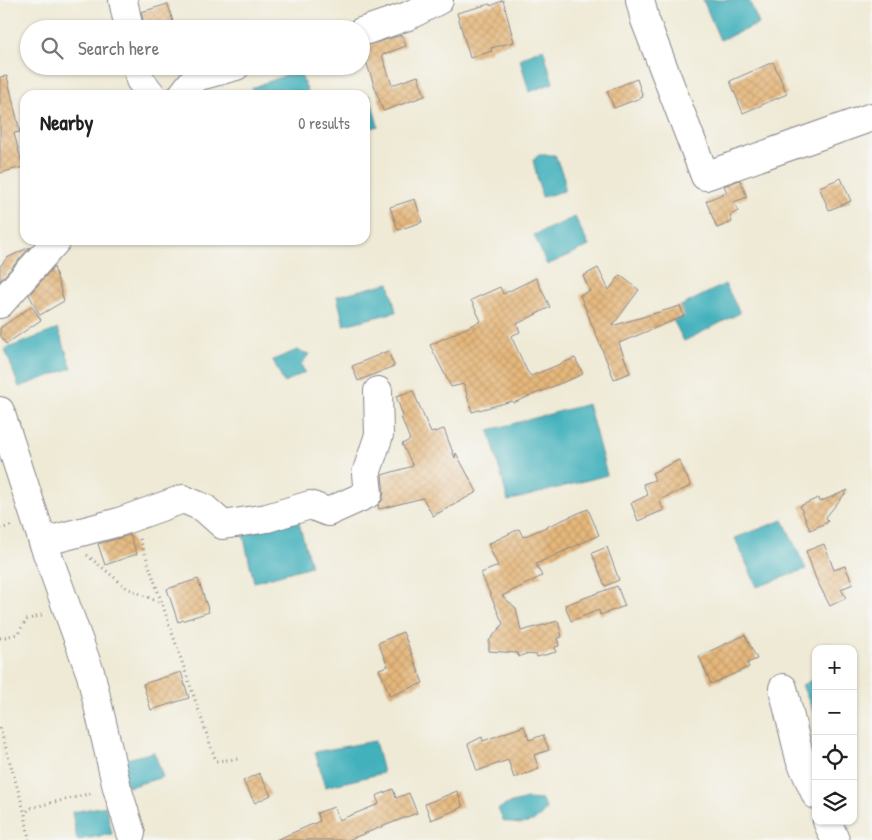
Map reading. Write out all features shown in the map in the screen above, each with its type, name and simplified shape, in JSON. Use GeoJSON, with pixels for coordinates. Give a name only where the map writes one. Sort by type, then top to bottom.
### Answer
{"type":"FeatureCollection","features":[{"type":"Feature","properties":{"kind":"street"},"geometry":{"type":"LineString","coordinates":[[123,0],[127,20]]}},
{"type":"Feature","properties":{"kind":"street"},"geometry":{"type":"LineString","coordinates":[[370,29],[408,16],[439,0]]}},
{"type":"Feature","properties":{"kind":"street"},"geometry":{"type":"LineString","coordinates":[[640,0],[645,20],[705,176],[872,117]]}},
{"type":"Feature","properties":{"kind":"street"},"geometry":{"type":"LineString","coordinates":[[139,75],[140,80],[148,90]]}},
{"type":"Feature","properties":{"kind":"street"},"geometry":{"type":"LineString","coordinates":[[186,90],[196,77],[203,75]]}},
{"type":"Feature","properties":{"kind":"street"},"geometry":{"type":"LineString","coordinates":[[0,304],[53,245]]}},
{"type":"Feature","properties":{"kind":"street"},"geometry":{"type":"LineString","coordinates":[[55,539],[119,522],[183,499],[204,508],[223,525],[267,518],[310,505],[328,512],[345,506],[368,494],[366,474],[379,435],[378,391]]}},
{"type":"Feature","properties":{"kind":"street"},"geometry":{"type":"LineString","coordinates":[[0,411],[55,539],[67,607],[91,676],[117,788],[132,832]]}},
{"type":"Feature","properties":{"kind":"street"},"geometry":{"type":"LineString","coordinates":[[783,688],[800,759],[812,786]]}},
{"type":"Feature","properties":{"kind":"street"},"geometry":{"type":"LineString","coordinates":[[829,825],[835,840]]}},
{"type":"Feature","properties":{"kind":"path"},"geometry":{"type":"LineString","coordinates":[[119,522],[136,526],[216,762],[238,759]]}},
{"type":"Feature","properties":{"kind":"path"},"geometry":{"type":"LineString","coordinates":[[55,539],[97,564],[127,588],[161,604]]}},
{"type":"Feature","properties":{"kind":"path"},"geometry":{"type":"LineString","coordinates":[[0,638],[18,634],[26,620],[67,607]]}},
{"type":"Feature","properties":{"kind":"path"},"geometry":{"type":"LineString","coordinates":[[0,728],[25,814],[29,840]]}},
{"type":"Feature","properties":{"kind":"path"},"geometry":{"type":"LineString","coordinates":[[25,814],[30,808],[117,788]]}},
{"type":"Feature","properties":{"kind":"water"},"geometry":{"type":"Polygon","coordinates":[[[703,0],[749,0],[759,24],[720,40],[703,0]]]}},
{"type":"Feature","properties":{"kind":"water"},"geometry":{"type":"Polygon","coordinates":[[[543,48],[553,83],[529,92],[520,59],[543,48]]]}},
{"type":"Feature","properties":{"kind":"water"},"geometry":{"type":"Polygon","coordinates":[[[286,75],[301,75],[307,90],[253,90],[252,88],[286,75]]]}},
{"type":"Feature","properties":{"kind":"water"},"geometry":{"type":"Polygon","coordinates":[[[370,96],[378,126],[370,128],[370,96]]]}},
{"type":"Feature","properties":{"kind":"water"},"geometry":{"type":"Polygon","coordinates":[[[539,155],[555,155],[564,178],[564,191],[542,197],[533,160],[539,155]]]}},
{"type":"Feature","properties":{"kind":"water"},"geometry":{"type":"Polygon","coordinates":[[[575,217],[589,246],[547,265],[534,235],[575,217]]]}},
{"type":"Feature","properties":{"kind":"water"},"geometry":{"type":"Polygon","coordinates":[[[389,283],[396,312],[344,325],[337,296],[389,283]]]}},
{"type":"Feature","properties":{"kind":"water"},"geometry":{"type":"Polygon","coordinates":[[[725,284],[740,313],[684,341],[669,312],[725,284]]]}},
{"type":"Feature","properties":{"kind":"water"},"geometry":{"type":"Polygon","coordinates":[[[58,329],[72,368],[19,387],[5,349],[58,329]]]}},
{"type":"Feature","properties":{"kind":"water"},"geometry":{"type":"Polygon","coordinates":[[[297,350],[309,354],[301,365],[305,372],[284,383],[273,360],[297,350]]]}},
{"type":"Feature","properties":{"kind":"water"},"geometry":{"type":"Polygon","coordinates":[[[588,404],[607,475],[508,501],[489,430],[588,404]]]}},
{"type":"Feature","properties":{"kind":"water"},"geometry":{"type":"Polygon","coordinates":[[[298,520],[311,566],[254,582],[243,534],[298,520]]]}},
{"type":"Feature","properties":{"kind":"water"},"geometry":{"type":"Polygon","coordinates":[[[783,520],[806,569],[757,587],[735,538],[783,520]]]}},
{"type":"Feature","properties":{"kind":"water"},"geometry":{"type":"Polygon","coordinates":[[[812,680],[812,709],[802,685],[812,680]]]}},
{"type":"Feature","properties":{"kind":"water"},"geometry":{"type":"Polygon","coordinates":[[[375,741],[383,773],[325,787],[315,752],[375,741]]]}},
{"type":"Feature","properties":{"kind":"water"},"geometry":{"type":"Polygon","coordinates":[[[154,752],[163,777],[128,787],[119,761],[154,752]]]}},
{"type":"Feature","properties":{"kind":"water"},"geometry":{"type":"Polygon","coordinates":[[[527,799],[542,800],[546,808],[538,818],[521,824],[503,820],[498,809],[527,799]]]}},
{"type":"Feature","properties":{"kind":"water"},"geometry":{"type":"Polygon","coordinates":[[[106,806],[112,834],[77,840],[72,812],[106,806]]]}},
{"type":"Feature","properties":{"kind":"building"},"geometry":{"type":"Polygon","coordinates":[[[503,0],[514,42],[491,48],[492,51],[470,58],[457,13],[490,4],[491,6],[503,0]]]}},
{"type":"Feature","properties":{"kind":"building"},"geometry":{"type":"Polygon","coordinates":[[[168,4],[172,20],[143,20],[141,12],[168,4]]]}},
{"type":"Feature","properties":{"kind":"building"},"geometry":{"type":"Polygon","coordinates":[[[402,35],[406,46],[382,55],[392,85],[418,76],[425,96],[383,111],[370,73],[370,44],[402,35]]]}},
{"type":"Feature","properties":{"kind":"building"},"geometry":{"type":"Polygon","coordinates":[[[773,62],[787,94],[743,113],[730,81],[773,62]]]}},
{"type":"Feature","properties":{"kind":"building"},"geometry":{"type":"Polygon","coordinates":[[[7,76],[20,132],[14,133],[20,156],[20,168],[0,173],[0,77],[7,76]]]}},
{"type":"Feature","properties":{"kind":"building"},"geometry":{"type":"Polygon","coordinates":[[[637,79],[643,97],[614,108],[607,91],[637,79]]]}},
{"type":"Feature","properties":{"kind":"building"},"geometry":{"type":"Polygon","coordinates":[[[841,178],[851,201],[829,210],[819,187],[841,178]]]}},
{"type":"Feature","properties":{"kind":"building"},"geometry":{"type":"Polygon","coordinates":[[[740,180],[747,197],[734,202],[738,211],[730,215],[732,222],[717,228],[706,201],[727,192],[724,186],[740,180]]]}},
{"type":"Feature","properties":{"kind":"building"},"geometry":{"type":"Polygon","coordinates":[[[415,199],[422,222],[398,230],[390,207],[415,199]]]}},
{"type":"Feature","properties":{"kind":"building"},"geometry":{"type":"Polygon","coordinates":[[[30,247],[0,281],[0,266],[7,258],[30,247]]]}},
{"type":"Feature","properties":{"kind":"building"},"geometry":{"type":"Polygon","coordinates":[[[54,267],[64,301],[40,315],[29,295],[54,267]]]}},
{"type":"Feature","properties":{"kind":"building"},"geometry":{"type":"Polygon","coordinates":[[[598,268],[609,290],[620,275],[639,290],[612,326],[680,306],[684,316],[619,343],[630,373],[614,379],[580,295],[590,291],[583,276],[598,268]]]}},
{"type":"Feature","properties":{"kind":"building"},"geometry":{"type":"Polygon","coordinates":[[[536,278],[550,307],[517,324],[520,332],[511,336],[527,371],[531,376],[575,358],[583,374],[513,403],[512,401],[472,412],[464,384],[451,387],[430,345],[481,321],[471,300],[500,287],[503,294],[536,278]]]}},
{"type":"Feature","properties":{"kind":"building"},"geometry":{"type":"Polygon","coordinates":[[[32,306],[41,320],[6,344],[0,335],[0,328],[32,306]]]}},
{"type":"Feature","properties":{"kind":"building"},"geometry":{"type":"Polygon","coordinates":[[[388,351],[394,366],[358,381],[352,366],[388,351]]]}},
{"type":"Feature","properties":{"kind":"building"},"geometry":{"type":"Polygon","coordinates":[[[413,391],[431,433],[444,429],[455,458],[456,453],[477,492],[433,516],[423,498],[379,509],[378,505],[382,501],[384,493],[382,475],[413,466],[402,444],[410,440],[401,417],[403,416],[396,396],[413,391]]]}},
{"type":"Feature","properties":{"kind":"building"},"geometry":{"type":"Polygon","coordinates":[[[679,460],[691,486],[659,500],[664,510],[638,521],[631,503],[648,495],[643,484],[655,480],[652,473],[679,460]]]}},
{"type":"Feature","properties":{"kind":"building"},"geometry":{"type":"Polygon","coordinates":[[[848,490],[826,517],[828,522],[810,530],[800,506],[818,498],[819,502],[848,490]]]}},
{"type":"Feature","properties":{"kind":"building"},"geometry":{"type":"Polygon","coordinates":[[[588,509],[599,535],[536,564],[542,576],[502,596],[516,608],[521,631],[558,621],[562,637],[557,638],[559,646],[555,647],[556,652],[537,657],[536,655],[525,654],[519,657],[517,653],[489,651],[489,641],[503,624],[481,573],[498,566],[488,544],[519,529],[523,537],[588,509]]]}},
{"type":"Feature","properties":{"kind":"building"},"geometry":{"type":"Polygon","coordinates":[[[130,535],[137,554],[105,565],[98,544],[130,535]]]}},
{"type":"Feature","properties":{"kind":"building"},"geometry":{"type":"Polygon","coordinates":[[[824,544],[834,570],[845,566],[853,584],[841,589],[846,598],[830,606],[816,579],[806,551],[824,544]]]}},
{"type":"Feature","properties":{"kind":"building"},"geometry":{"type":"Polygon","coordinates":[[[607,547],[619,580],[605,586],[592,553],[607,547]]]}},
{"type":"Feature","properties":{"kind":"building"},"geometry":{"type":"Polygon","coordinates":[[[198,579],[209,612],[178,622],[167,589],[198,579]]]}},
{"type":"Feature","properties":{"kind":"building"},"geometry":{"type":"Polygon","coordinates":[[[617,586],[625,606],[600,615],[599,610],[571,621],[565,605],[617,586]]]}},
{"type":"Feature","properties":{"kind":"building"},"geometry":{"type":"Polygon","coordinates":[[[403,632],[423,683],[390,696],[379,669],[388,666],[378,643],[403,632]]]}},
{"type":"Feature","properties":{"kind":"building"},"geometry":{"type":"Polygon","coordinates":[[[745,635],[757,659],[747,663],[749,667],[711,684],[699,656],[745,635]]]}},
{"type":"Feature","properties":{"kind":"building"},"geometry":{"type":"Polygon","coordinates":[[[181,672],[189,698],[151,710],[143,684],[181,672]]]}},
{"type":"Feature","properties":{"kind":"building"},"geometry":{"type":"Polygon","coordinates":[[[524,726],[529,740],[543,735],[549,750],[534,755],[539,769],[514,778],[508,760],[477,771],[468,744],[482,737],[483,741],[524,726]]]}},
{"type":"Feature","properties":{"kind":"building"},"geometry":{"type":"Polygon","coordinates":[[[259,773],[271,795],[255,803],[243,781],[259,773]]]}},
{"type":"Feature","properties":{"kind":"building"},"geometry":{"type":"Polygon","coordinates":[[[393,789],[396,798],[409,793],[417,813],[348,840],[276,840],[320,821],[317,813],[334,807],[339,820],[379,804],[376,796],[393,789]]]}},
{"type":"Feature","properties":{"kind":"building"},"geometry":{"type":"Polygon","coordinates":[[[457,791],[463,807],[431,820],[425,804],[457,791]]]}}]}
